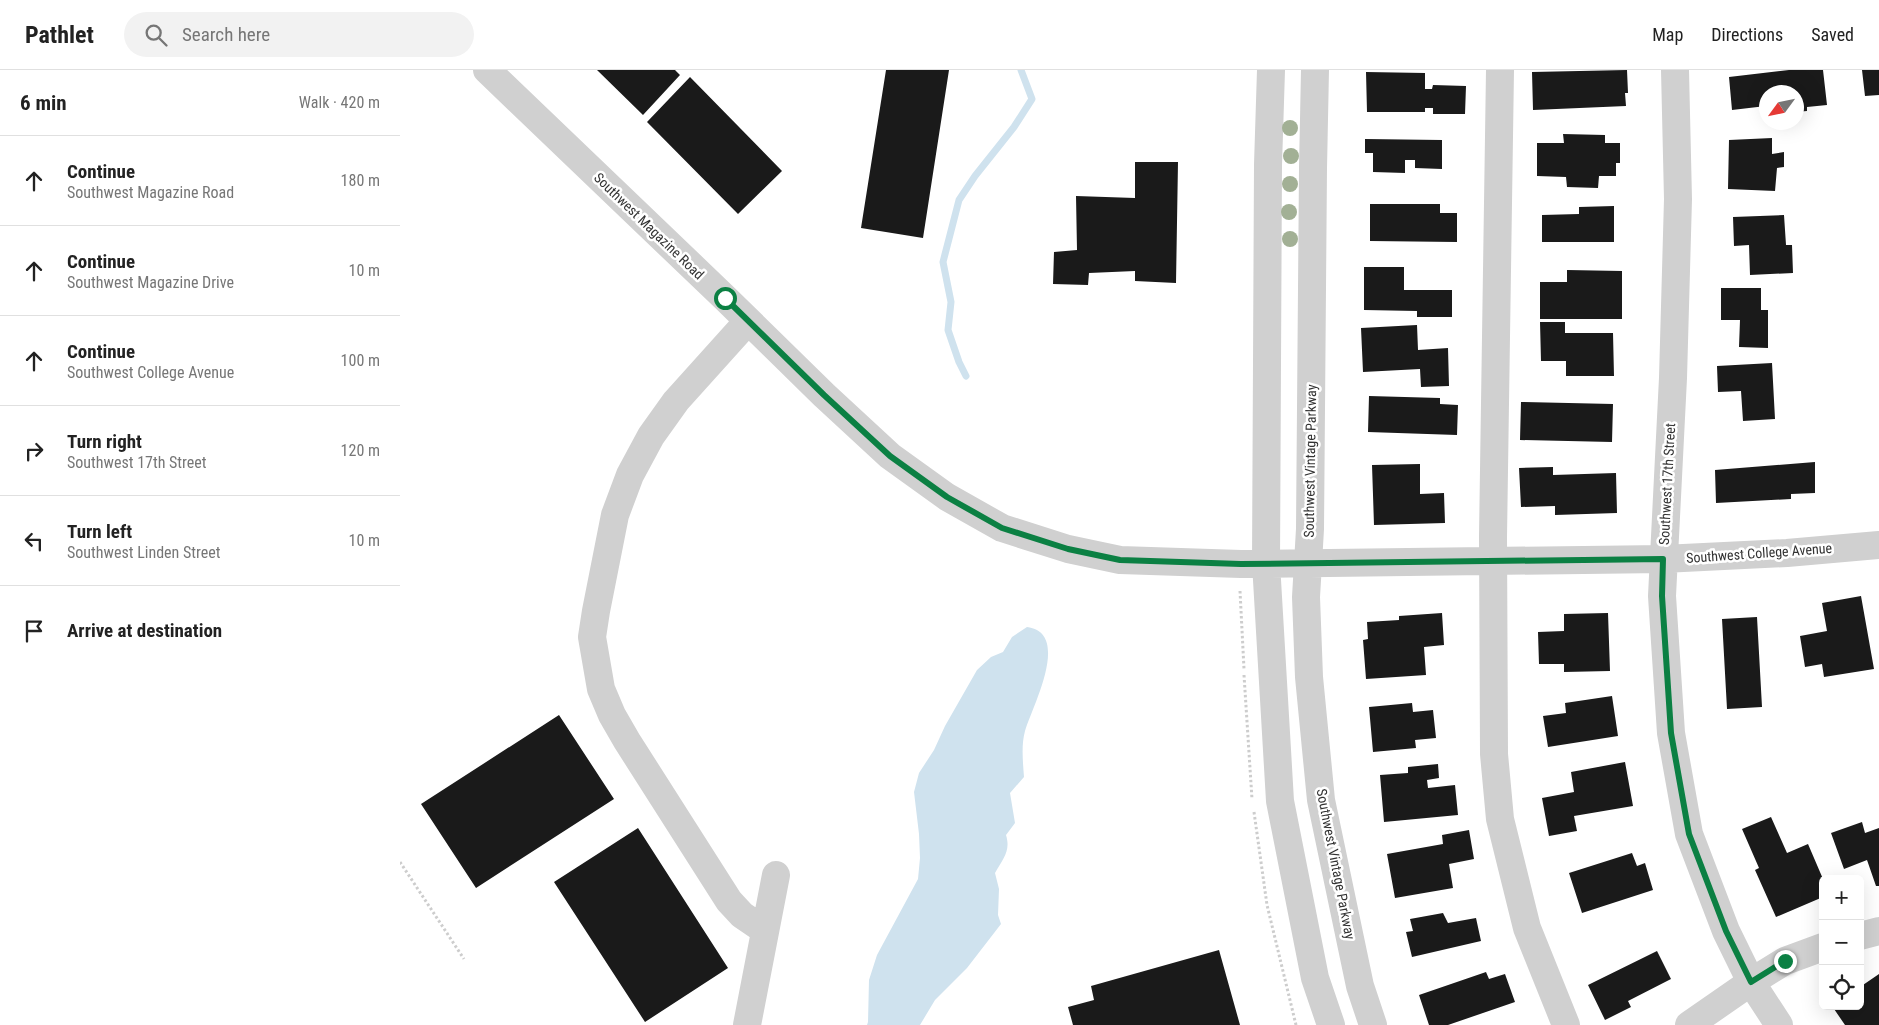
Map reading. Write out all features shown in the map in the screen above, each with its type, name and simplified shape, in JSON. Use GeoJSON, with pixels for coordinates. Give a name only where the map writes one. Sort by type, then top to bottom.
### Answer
{"type":"FeatureCollection","features":[{"type":"Feature","properties":{"kind":"street","name":"Southwest Magazine Road"},"geometry":{"type":"LineString","coordinates":[[487,70],[890,456],[947,497],[1002,528],[1068,549],[1120,560],[1179,563],[1308,562]]}},
{"type":"Feature","properties":{"kind":"street"},"geometry":{"type":"LineString","coordinates":[[1271,70],[1268,165],[1266,563],[1280,801],[1315,978],[1331,1025]]}},
{"type":"Feature","properties":{"kind":"street","name":"Southwest Vintage Parkway"},"geometry":{"type":"LineString","coordinates":[[1316,70],[1312,168],[1311,486],[1306,618],[1309,677],[1321,800],[1360,986],[1373,1025]]}},
{"type":"Feature","properties":{"kind":"street"},"geometry":{"type":"LineString","coordinates":[[1500,70],[1493,560],[1494,754],[1500,819],[1527,928],[1566,1025]]}},
{"type":"Feature","properties":{"kind":"street","name":"Southwest 17th Street"},"geometry":{"type":"LineString","coordinates":[[1675,70],[1678,209],[1662,596],[1671,733],[1689,834],[1726,931],[1751,982],[1779,1025]]}},
{"type":"Feature","properties":{"kind":"street"},"geometry":{"type":"LineString","coordinates":[[748,322],[676,401],[651,436],[630,475],[615,515],[592,637],[601,689],[612,715],[627,741],[729,901],[742,915],[764,930]]}},
{"type":"Feature","properties":{"kind":"street","name":"Southwest College Avenue"},"geometry":{"type":"LineString","coordinates":[[1308,562],[1663,559],[1787,553],[1879,545]]}},
{"type":"Feature","properties":{"kind":"street"},"geometry":{"type":"LineString","coordinates":[[747,1025],[776,875]]}},
{"type":"Feature","properties":{"kind":"street"},"geometry":{"type":"LineString","coordinates":[[1864,935],[1879,931]]}},
{"type":"Feature","properties":{"kind":"street"},"geometry":{"type":"LineString","coordinates":[[1689,1025],[1785,961],[1819,948]]}},
{"type":"Feature","properties":{"kind":"path"},"geometry":{"type":"LineString","coordinates":[[1250,788],[1267,904],[1296,1025]]}},
{"type":"Feature","properties":{"kind":"path"},"geometry":{"type":"LineString","coordinates":[[400,862],[464,959]]}},
{"type":"Feature","properties":{"kind":"water"},"geometry":{"type":"Polygon","coordinates":[[[1027,627],[1040,632],[1047,642],[1048,656],[1041,689],[1024,736],[1024,777],[1010,793],[1015,823],[1006,835],[1007,850],[995,873],[999,889],[998,915],[1001,924],[967,968],[935,1000],[920,1025],[867,1025],[869,980],[877,955],[918,879],[920,858],[919,834],[914,792],[919,773],[934,750],[945,726],[977,670],[991,657],[1003,652],[1012,637],[1027,627]]]}},
{"type":"Feature","properties":{"kind":"building"},"geometry":{"type":"Polygon","coordinates":[[[597,70],[675,70],[680,75],[643,115],[597,70]]]}},
{"type":"Feature","properties":{"kind":"building"},"geometry":{"type":"Polygon","coordinates":[[[886,70],[949,70],[923,238],[861,228],[886,70]]]}},
{"type":"Feature","properties":{"kind":"building"},"geometry":{"type":"Polygon","coordinates":[[[1627,70],[1628,93],[1625,93],[1626,106],[1533,110],[1532,72],[1627,70]]]}},
{"type":"Feature","properties":{"kind":"building"},"geometry":{"type":"Polygon","coordinates":[[[1789,70],[1823,70],[1827,105],[1807,107],[1807,111],[1804,111],[1804,85],[1759,85],[1759,107],[1732,110],[1729,77],[1789,70]]]}},
{"type":"Feature","properties":{"kind":"building"},"geometry":{"type":"Polygon","coordinates":[[[1862,70],[1879,70],[1879,95],[1865,96],[1862,70]]]}},
{"type":"Feature","properties":{"kind":"building"},"geometry":{"type":"Polygon","coordinates":[[[1366,72],[1425,73],[1425,89],[1432,89],[1433,85],[1466,86],[1465,114],[1433,114],[1433,108],[1425,108],[1425,112],[1367,112],[1366,72]]]}},
{"type":"Feature","properties":{"kind":"building"},"geometry":{"type":"Polygon","coordinates":[[[690,77],[782,171],[738,214],[647,122],[690,77]]]}},
{"type":"Feature","properties":{"kind":"building"},"geometry":{"type":"Polygon","coordinates":[[[1563,134],[1605,135],[1605,143],[1620,143],[1620,163],[1616,163],[1616,176],[1599,176],[1598,188],[1567,187],[1566,177],[1537,176],[1537,143],[1564,143],[1563,134]]]}},
{"type":"Feature","properties":{"kind":"building"},"geometry":{"type":"Polygon","coordinates":[[[1772,138],[1772,154],[1784,152],[1784,167],[1777,168],[1775,191],[1728,189],[1729,140],[1772,138]]]}},
{"type":"Feature","properties":{"kind":"building"},"geometry":{"type":"Polygon","coordinates":[[[1365,139],[1442,140],[1442,169],[1415,168],[1415,160],[1405,160],[1405,173],[1373,172],[1373,153],[1365,153],[1365,139]]]}},
{"type":"Feature","properties":{"kind":"building"},"geometry":{"type":"Polygon","coordinates":[[[1135,162],[1178,162],[1176,283],[1135,281],[1135,271],[1089,273],[1088,285],[1053,284],[1054,252],[1077,250],[1076,196],[1135,198],[1135,162]]]}},
{"type":"Feature","properties":{"kind":"building"},"geometry":{"type":"Polygon","coordinates":[[[1370,204],[1440,204],[1440,213],[1457,213],[1457,242],[1370,241],[1370,204]]]}},
{"type":"Feature","properties":{"kind":"building"},"geometry":{"type":"Polygon","coordinates":[[[1614,206],[1614,242],[1542,242],[1542,215],[1579,214],[1579,207],[1614,206]]]}},
{"type":"Feature","properties":{"kind":"building"},"geometry":{"type":"Polygon","coordinates":[[[1784,215],[1786,245],[1792,245],[1793,273],[1750,275],[1749,245],[1734,246],[1733,217],[1784,215]]]}},
{"type":"Feature","properties":{"kind":"building"},"geometry":{"type":"Polygon","coordinates":[[[1364,267],[1404,267],[1404,290],[1452,290],[1452,317],[1417,317],[1417,311],[1364,310],[1364,267]]]}},
{"type":"Feature","properties":{"kind":"building"},"geometry":{"type":"Polygon","coordinates":[[[1567,270],[1622,271],[1622,319],[1540,319],[1540,282],[1567,282],[1567,270]]]}},
{"type":"Feature","properties":{"kind":"building"},"geometry":{"type":"Polygon","coordinates":[[[1721,288],[1761,288],[1761,310],[1768,310],[1768,348],[1739,347],[1740,320],[1721,320],[1721,288]]]}},
{"type":"Feature","properties":{"kind":"building"},"geometry":{"type":"Polygon","coordinates":[[[1540,322],[1565,322],[1565,333],[1613,333],[1614,376],[1566,376],[1566,361],[1541,361],[1540,322]]]}},
{"type":"Feature","properties":{"kind":"building"},"geometry":{"type":"Polygon","coordinates":[[[1417,325],[1418,350],[1448,348],[1449,386],[1421,387],[1420,369],[1363,372],[1361,328],[1417,325]]]}},
{"type":"Feature","properties":{"kind":"building"},"geometry":{"type":"Polygon","coordinates":[[[1772,363],[1775,419],[1743,421],[1741,391],[1718,392],[1717,366],[1772,363]]]}},
{"type":"Feature","properties":{"kind":"building"},"geometry":{"type":"Polygon","coordinates":[[[1369,396],[1440,398],[1440,404],[1458,405],[1457,435],[1368,432],[1369,396]]]}},
{"type":"Feature","properties":{"kind":"building"},"geometry":{"type":"Polygon","coordinates":[[[1521,402],[1613,404],[1612,442],[1520,440],[1521,402]]]}},
{"type":"Feature","properties":{"kind":"building"},"geometry":{"type":"Polygon","coordinates":[[[1815,462],[1815,493],[1791,494],[1791,499],[1716,503],[1715,470],[1815,462]]]}},
{"type":"Feature","properties":{"kind":"building"},"geometry":{"type":"Polygon","coordinates":[[[1420,464],[1420,494],[1444,493],[1445,523],[1374,525],[1372,465],[1420,464]]]}},
{"type":"Feature","properties":{"kind":"building"},"geometry":{"type":"Polygon","coordinates":[[[1553,467],[1553,475],[1616,473],[1617,513],[1555,515],[1555,506],[1521,507],[1519,468],[1553,467]]]}},
{"type":"Feature","properties":{"kind":"building"},"geometry":{"type":"Polygon","coordinates":[[[1861,596],[1874,669],[1824,677],[1822,664],[1805,667],[1800,636],[1827,631],[1822,603],[1861,596]]]}},
{"type":"Feature","properties":{"kind":"building"},"geometry":{"type":"Polygon","coordinates":[[[1442,613],[1444,645],[1424,647],[1426,675],[1366,679],[1363,640],[1368,639],[1367,622],[1399,620],[1399,616],[1442,613]]]}},
{"type":"Feature","properties":{"kind":"building"},"geometry":{"type":"Polygon","coordinates":[[[1608,613],[1610,671],[1564,672],[1564,664],[1539,664],[1538,632],[1564,631],[1564,614],[1608,613]]]}},
{"type":"Feature","properties":{"kind":"building"},"geometry":{"type":"Polygon","coordinates":[[[1757,617],[1762,707],[1727,709],[1722,619],[1757,617]]]}},
{"type":"Feature","properties":{"kind":"building"},"geometry":{"type":"Polygon","coordinates":[[[1612,696],[1618,736],[1548,747],[1543,716],[1566,713],[1565,703],[1612,696]]]}},
{"type":"Feature","properties":{"kind":"building"},"geometry":{"type":"Polygon","coordinates":[[[1412,703],[1413,712],[1433,710],[1436,738],[1415,740],[1416,748],[1373,752],[1369,707],[1412,703]]]}},
{"type":"Feature","properties":{"kind":"building"},"geometry":{"type":"Polygon","coordinates":[[[559,715],[614,799],[476,888],[421,804],[559,715]]]}},
{"type":"Feature","properties":{"kind":"building"},"geometry":{"type":"Polygon","coordinates":[[[1625,762],[1633,806],[1574,816],[1577,831],[1549,836],[1542,798],[1574,792],[1571,772],[1625,762]]]}},
{"type":"Feature","properties":{"kind":"building"},"geometry":{"type":"Polygon","coordinates":[[[1438,764],[1439,778],[1427,780],[1428,788],[1455,785],[1458,815],[1384,822],[1380,775],[1408,773],[1408,767],[1438,764]]]}},
{"type":"Feature","properties":{"kind":"building"},"geometry":{"type":"Polygon","coordinates":[[[1771,817],[1787,853],[1808,844],[1821,875],[1819,875],[1819,899],[1776,917],[1755,870],[1759,868],[1742,829],[1771,817]]]}},
{"type":"Feature","properties":{"kind":"building"},"geometry":{"type":"Polygon","coordinates":[[[1862,822],[1865,833],[1879,828],[1879,886],[1876,886],[1867,860],[1844,869],[1831,833],[1862,822]]]}},
{"type":"Feature","properties":{"kind":"building"},"geometry":{"type":"Polygon","coordinates":[[[638,828],[728,968],[645,1022],[554,882],[638,828]]]}},
{"type":"Feature","properties":{"kind":"building"},"geometry":{"type":"Polygon","coordinates":[[[1469,830],[1474,859],[1449,864],[1453,888],[1395,898],[1387,854],[1443,844],[1442,835],[1469,830]]]}},
{"type":"Feature","properties":{"kind":"building"},"geometry":{"type":"Polygon","coordinates":[[[1632,853],[1637,866],[1645,863],[1653,890],[1582,913],[1569,873],[1632,853]]]}},
{"type":"Feature","properties":{"kind":"building"},"geometry":{"type":"Polygon","coordinates":[[[1443,913],[1448,923],[1476,918],[1481,941],[1412,957],[1406,932],[1413,931],[1410,919],[1443,913]]]}},
{"type":"Feature","properties":{"kind":"building"},"geometry":{"type":"Polygon","coordinates":[[[1219,950],[1240,1025],[1073,1025],[1068,1007],[1094,1000],[1091,986],[1219,950]]]}},
{"type":"Feature","properties":{"kind":"building"},"geometry":{"type":"Polygon","coordinates":[[[1657,951],[1671,979],[1628,1001],[1631,1007],[1605,1020],[1588,985],[1657,951]]]}},
{"type":"Feature","properties":{"kind":"building"},"geometry":{"type":"Polygon","coordinates":[[[1486,972],[1489,979],[1505,974],[1515,1002],[1448,1025],[1429,1025],[1419,995],[1486,972]]]}},
{"type":"Feature","properties":{"kind":"building"},"geometry":{"type":"Polygon","coordinates":[[[1879,974],[1879,1025],[1845,1025],[1835,1010],[1864,1010],[1864,984],[1879,974]]]}},
{"type":"Feature","properties":{"kind":"waterway"},"geometry":{"type":"LineString","coordinates":[[966,376],[948,330],[951,302],[943,262],[959,200],[975,176],[1014,127],[1032,99],[1021,70]]}},
{"type":"Feature","properties":{"kind":"route"},"geometry":{"type":"LineString","coordinates":[[725,298],[824,395],[890,456],[947,497],[1002,528],[1068,549],[1120,560],[1179,563],[1241,564],[1663,559],[1662,596],[1671,733],[1689,834],[1726,931],[1751,982],[1785,961]]}}]}
